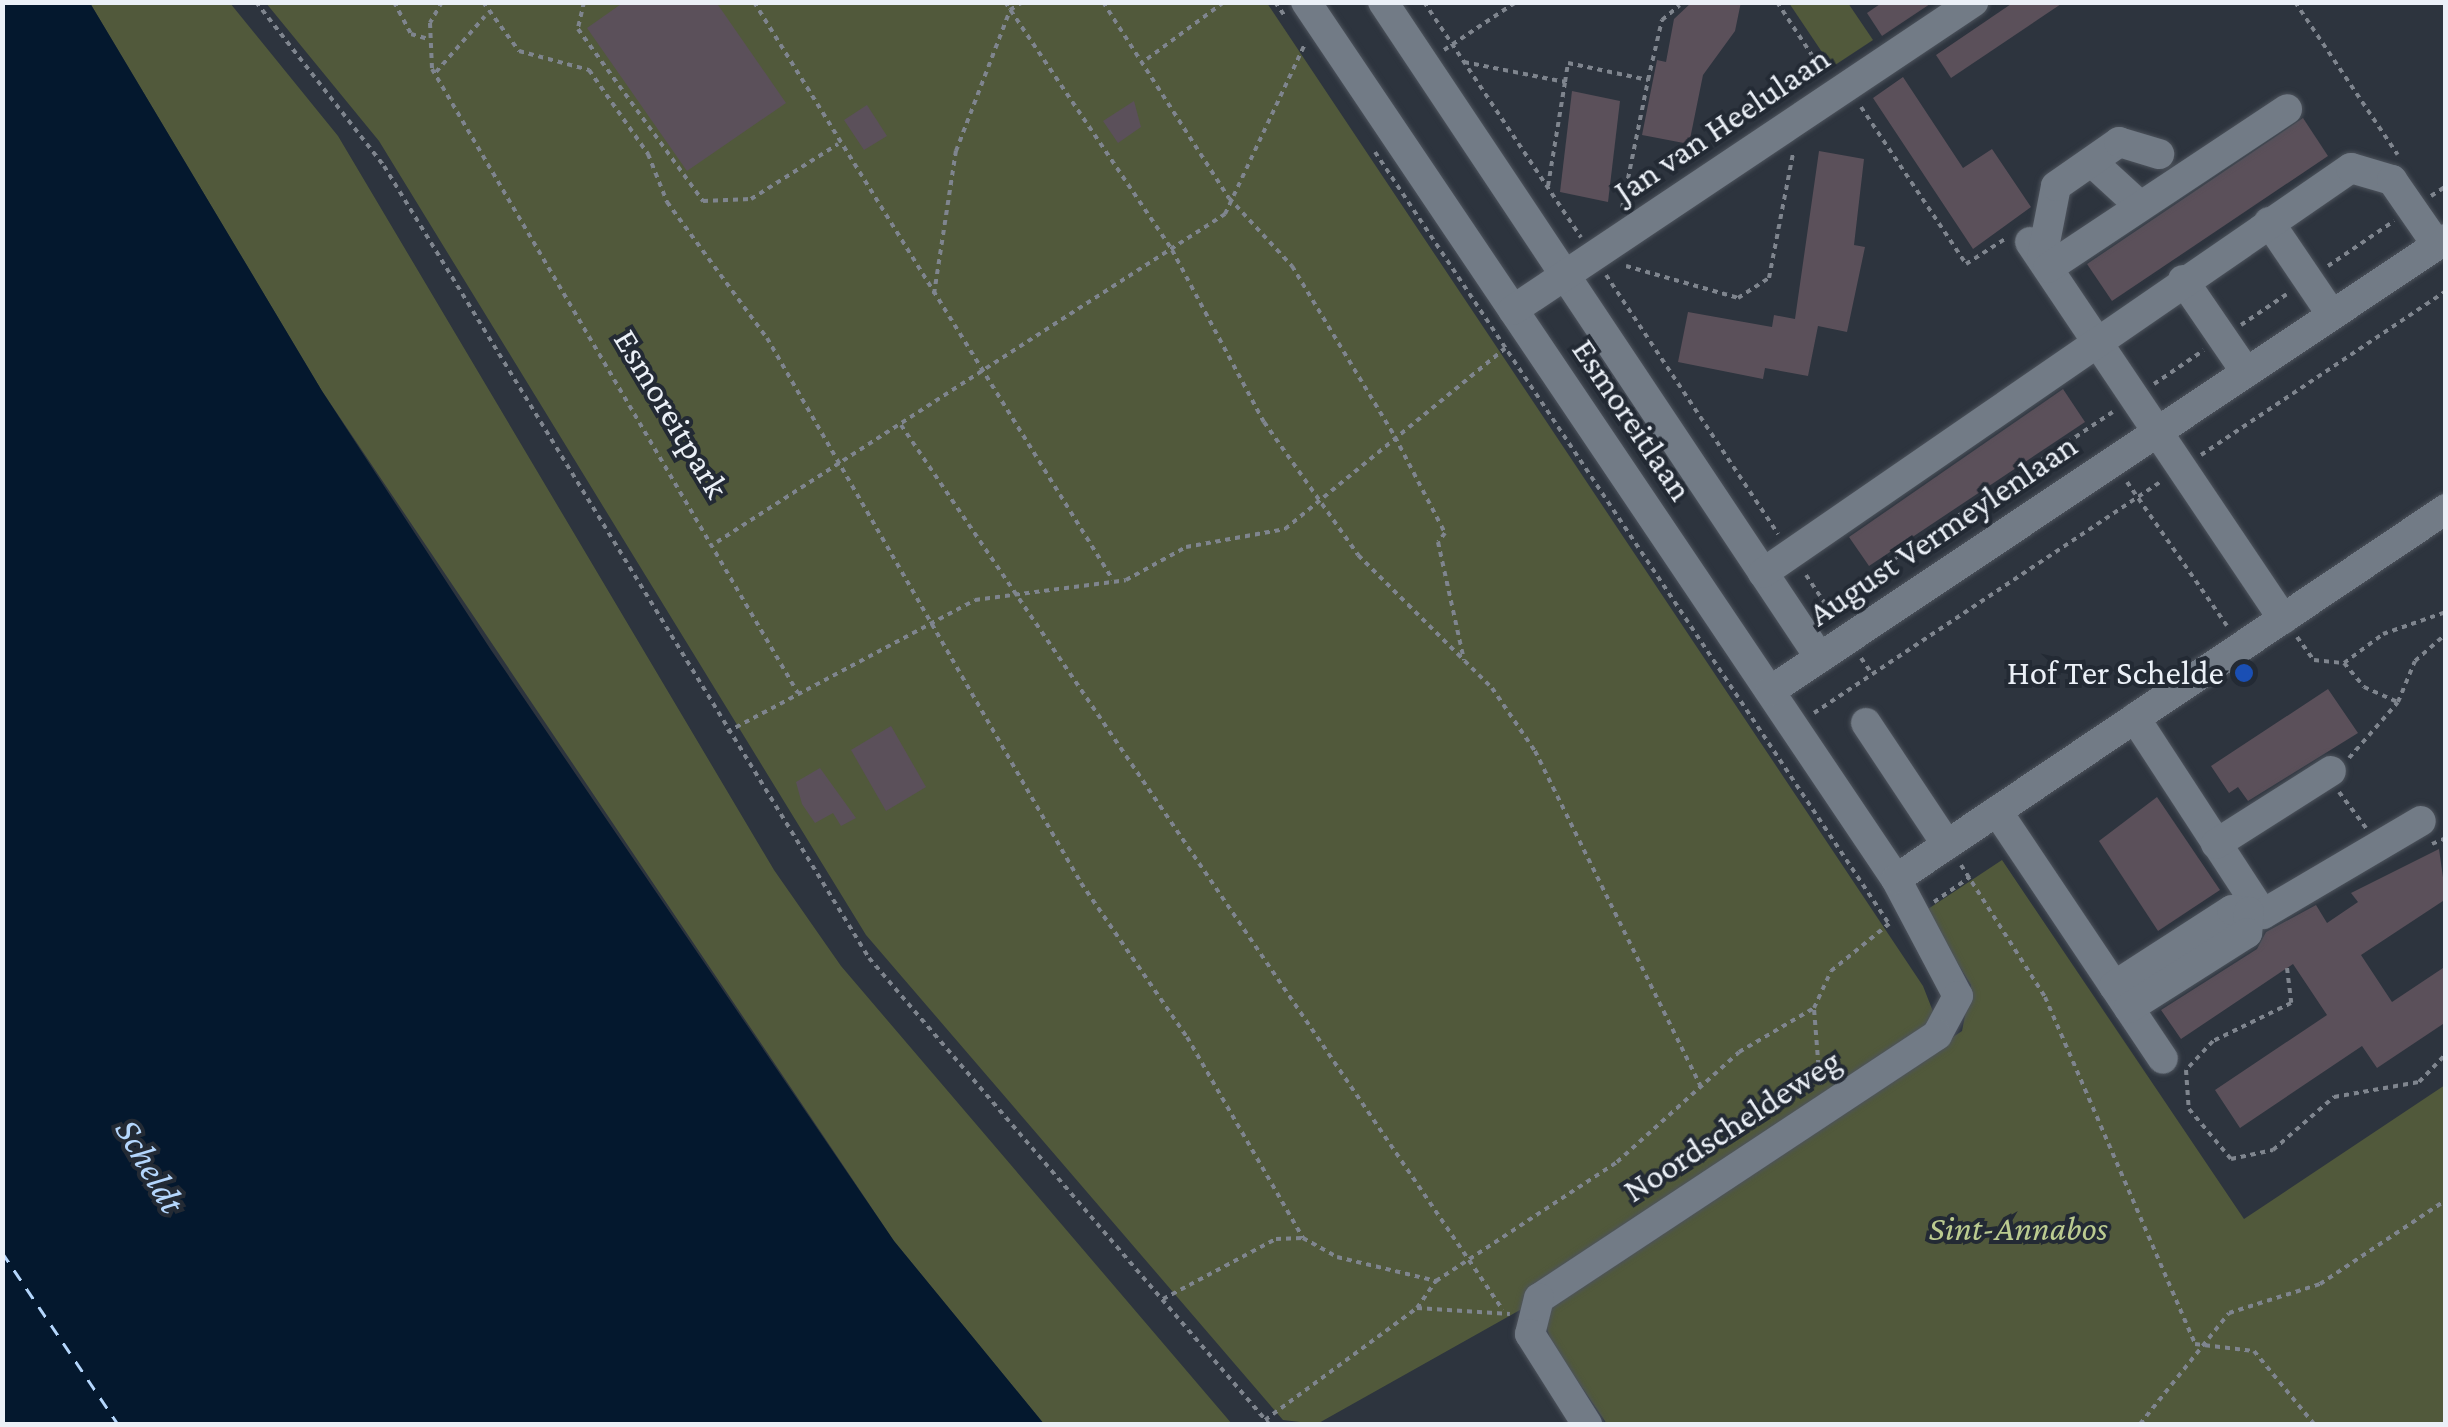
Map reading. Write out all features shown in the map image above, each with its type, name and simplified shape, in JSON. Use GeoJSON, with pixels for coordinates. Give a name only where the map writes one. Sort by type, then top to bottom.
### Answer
{"type":"FeatureCollection","features":[{"type":"Feature","properties":{"kind":"street","name":"Esmoreitlaan"},"geometry":{"type":"LineString","coordinates":[[1306,2],[1482,289],[1513,310],[1734,665],[1770,691],[1896,879]]}},
{"type":"Feature","properties":{"kind":"street","name":"Esmoreitlaan"},"geometry":{"type":"LineString","coordinates":[[1383,2],[1820,658]]}},
{"type":"Feature","properties":{"kind":"street","name":"Jan van Heelulaan"},"geometry":{"type":"LineString","coordinates":[[1513,310],[1564,275],[1595,245],[1800,118],[1973,2]]}},
{"type":"Feature","properties":{"kind":"street"},"geometry":{"type":"LineString","coordinates":[[2040,256],[2139,205],[2287,110]]}},
{"type":"Feature","properties":{"kind":"street"},"geometry":{"type":"LineString","coordinates":[[2159,154],[2118,142],[2056,186],[2040,256],[2283,619]]}},
{"type":"Feature","properties":{"kind":"street"},"geometry":{"type":"LineString","coordinates":[[2092,162],[2139,205]]}},
{"type":"Feature","properties":{"kind":"street"},"geometry":{"type":"LineString","coordinates":[[1763,572],[2095,339],[2351,168],[2369,168],[2392,180],[2440,232]]}},
{"type":"Feature","properties":{"kind":"street"},"geometry":{"type":"LineString","coordinates":[[2269,222],[2332,314]]}},
{"type":"Feature","properties":{"kind":"street","name":"August Vermeylenlaan"},"geometry":{"type":"LineString","coordinates":[[1770,691],[2332,314],[2440,232]]}},
{"type":"Feature","properties":{"kind":"street"},"geometry":{"type":"LineString","coordinates":[[2183,280],[2246,372]]}},
{"type":"Feature","properties":{"kind":"street"},"geometry":{"type":"LineString","coordinates":[[1896,879],[2446,509]]}},
{"type":"Feature","properties":{"kind":"street"},"geometry":{"type":"LineString","coordinates":[[2135,718],[2263,914],[2421,822]]}},
{"type":"Feature","properties":{"kind":"street"},"geometry":{"type":"LineString","coordinates":[[1866,722],[1947,844]]}},
{"type":"Feature","properties":{"kind":"street"},"geometry":{"type":"LineString","coordinates":[[2216,844],[2331,770]]}},
{"type":"Feature","properties":{"kind":"street"},"geometry":{"type":"LineString","coordinates":[[1997,811],[2163,1059]]}},
{"type":"Feature","properties":{"kind":"street","name":"Noordscheldeweg"},"geometry":{"type":"LineString","coordinates":[[1587,1424],[1530,1334],[1534,1304],[1937,1035],[1957,1009],[1954,981],[1899,917],[1896,879]]}},
{"type":"Feature","properties":{"kind":"path"},"geometry":{"type":"LineString","coordinates":[[256,2],[374,151],[869,958],[1267,1422],[1416,1308],[1436,1282],[1617,1162],[1701,1086],[1814,1008]]}},
{"type":"Feature","properties":{"kind":"path"},"geometry":{"type":"LineString","coordinates":[[386,2],[395,4],[412,34],[428,39],[442,2]]}},
{"type":"Feature","properties":{"kind":"path"},"geometry":{"type":"LineString","coordinates":[[483,2],[485,16],[520,50],[589,70],[648,154],[667,202],[768,338],[930,625],[1304,1238],[1337,1257],[1436,1282]]}},
{"type":"Feature","properties":{"kind":"path"},"geometry":{"type":"LineString","coordinates":[[584,2],[578,30],[703,201],[735,205],[838,144]]}},
{"type":"Feature","properties":{"kind":"path"},"geometry":{"type":"LineString","coordinates":[[754,2],[838,144],[1114,581]]}},
{"type":"Feature","properties":{"kind":"path"},"geometry":{"type":"LineString","coordinates":[[1005,2],[1172,250],[1226,362],[1358,555],[1464,660],[1558,792],[1701,1086]]}},
{"type":"Feature","properties":{"kind":"path"},"geometry":{"type":"LineString","coordinates":[[934,296],[956,151],[1010,10],[1023,2]]}},
{"type":"Feature","properties":{"kind":"path"},"geometry":{"type":"LineString","coordinates":[[1103,2],[1146,60],[1228,198],[1292,266],[1394,437],[1444,533],[1438,542],[1464,660]]}},
{"type":"Feature","properties":{"kind":"path"},"geometry":{"type":"LineString","coordinates":[[1146,60],[1224,2]]}},
{"type":"Feature","properties":{"kind":"path"},"geometry":{"type":"LineString","coordinates":[[1276,2],[1314,61]]}},
{"type":"Feature","properties":{"kind":"path"},"geometry":{"type":"LineString","coordinates":[[1424,2],[1584,242],[1738,298],[1769,278],[1800,118]]}},
{"type":"Feature","properties":{"kind":"path"},"geometry":{"type":"LineString","coordinates":[[1424,63],[1516,2]]}},
{"type":"Feature","properties":{"kind":"path"},"geometry":{"type":"LineString","coordinates":[[1777,2],[1966,264],[2021,228],[2040,256]]}},
{"type":"Feature","properties":{"kind":"path"},"geometry":{"type":"LineString","coordinates":[[2295,2],[2405,166]]}},
{"type":"Feature","properties":{"kind":"path"},"geometry":{"type":"LineString","coordinates":[[1636,207],[1620,218],[1662,20],[1680,4]]}},
{"type":"Feature","properties":{"kind":"path"},"geometry":{"type":"LineString","coordinates":[[434,73],[485,16]]}},
{"type":"Feature","properties":{"kind":"path","name":"Esmoreitpark"},"geometry":{"type":"LineString","coordinates":[[428,39],[434,73],[717,542],[840,468],[1225,214],[1228,198],[1304,46]]}},
{"type":"Feature","properties":{"kind":"path"},"geometry":{"type":"LineString","coordinates":[[1464,62],[1565,82]]}},
{"type":"Feature","properties":{"kind":"path"},"geometry":{"type":"LineString","coordinates":[[1547,187],[1568,64],[1648,80]]}},
{"type":"Feature","properties":{"kind":"path"},"geometry":{"type":"LineString","coordinates":[[1367,140],[1482,289],[1505,348],[1734,665],[1899,917]]}},
{"type":"Feature","properties":{"kind":"path"},"geometry":{"type":"LineString","coordinates":[[2416,182],[2440,232]]}},
{"type":"Feature","properties":{"kind":"path"},"geometry":{"type":"LineString","coordinates":[[1546,247],[1574,228]]}},
{"type":"Feature","properties":{"kind":"path"},"geometry":{"type":"LineString","coordinates":[[1595,245],[1872,674]]}},
{"type":"Feature","properties":{"kind":"path"},"geometry":{"type":"LineString","coordinates":[[1794,727],[2446,291]]}},
{"type":"Feature","properties":{"kind":"path"},"geometry":{"type":"LineString","coordinates":[[727,732],[975,600],[1114,581],[1186,546],[1285,529],[1505,348]]}},
{"type":"Feature","properties":{"kind":"path"},"geometry":{"type":"LineString","coordinates":[[1797,624],[2134,398]]}},
{"type":"Feature","properties":{"kind":"path"},"geometry":{"type":"LineString","coordinates":[[901,426],[1502,1310],[1416,1308]]}},
{"type":"Feature","properties":{"kind":"path"},"geometry":{"type":"LineString","coordinates":[[2090,427],[2242,646]]}},
{"type":"Feature","properties":{"kind":"path"},"geometry":{"type":"LineString","coordinates":[[717,542],[798,694]]}},
{"type":"Feature","properties":{"kind":"path"},"geometry":{"type":"LineString","coordinates":[[2283,619],[2314,660],[2344,663],[2382,634],[2446,612]]}},
{"type":"Feature","properties":{"kind":"path"},"geometry":{"type":"LineString","coordinates":[[2383,841],[2352,813],[2331,770],[2398,702],[2415,662],[2446,634]]}},
{"type":"Feature","properties":{"kind":"path"},"geometry":{"type":"LineString","coordinates":[[2344,663],[2364,687],[2398,702]]}},
{"type":"Feature","properties":{"kind":"path"},"geometry":{"type":"LineString","coordinates":[[1947,844],[2044,997],[2195,1344]]}},
{"type":"Feature","properties":{"kind":"path"},"geometry":{"type":"LineString","coordinates":[[1828,1108],[1816,1074],[1814,1008],[1831,971],[1899,917],[1970,877]]}},
{"type":"Feature","properties":{"kind":"path"},"geometry":{"type":"LineString","coordinates":[[2287,968],[2291,1004],[2214,1042],[2186,1070],[2190,1109],[2231,1158],[2273,1150],[2334,1097],[2419,1082],[2446,1054]]}},
{"type":"Feature","properties":{"kind":"path"},"geometry":{"type":"LineString","coordinates":[[2140,1424],[2195,1344],[2229,1312],[2320,1284],[2446,1200]]}},
{"type":"Feature","properties":{"kind":"path"},"geometry":{"type":"LineString","coordinates":[[1162,1300],[1276,1239],[1304,1238]]}},
{"type":"Feature","properties":{"kind":"path"},"geometry":{"type":"LineString","coordinates":[[2195,1344],[2254,1351],[2314,1424]]}},
{"type":"Feature","properties":{"kind":"green space"},"geometry":{"type":"Polygon","coordinates":[[[90,3],[230,3],[338,136],[774,870],[841,966],[1232,1424],[1044,1424],[894,1241],[322,391],[90,3]]]}},
{"type":"Feature","properties":{"kind":"green space"},"geometry":{"type":"Polygon","coordinates":[[[266,3],[1267,3],[1923,986],[1934,1014],[1927,1029],[1520,1310],[1317,1424],[1283,1420],[866,935],[379,141],[266,3]]]}},
{"type":"Feature","properties":{"kind":"green space"},"geometry":{"type":"Polygon","coordinates":[[[1789,3],[1848,3],[1873,40],[1832,67],[1789,3]]]}},
{"type":"Feature","properties":{"kind":"green space","name":"Sint-Annabos"},"geometry":{"type":"Polygon","coordinates":[[[2002,860],[2244,1219],[2445,1085],[2445,1424],[1607,1424],[1551,1342],[1545,1321],[1554,1302],[1962,1031],[1971,985],[1925,911],[2002,860]]]}},
{"type":"Feature","properties":{"kind":"water","name":"Scheldt"},"geometry":{"type":"Polygon","coordinates":[[[3,2],[90,3],[322,391],[491,650],[894,1241],[1044,1424],[3,1424],[3,2]]]}},
{"type":"Feature","properties":{"kind":"building"},"geometry":{"type":"Polygon","coordinates":[[[624,2],[716,2],[786,103],[687,171],[587,28],[624,2]]]}},
{"type":"Feature","properties":{"kind":"building"},"geometry":{"type":"Polygon","coordinates":[[[1692,2],[1741,2],[1735,31],[1703,75],[1689,144],[1642,135],[1657,60],[1666,62],[1674,19],[1692,2]]]}},
{"type":"Feature","properties":{"kind":"building"},"geometry":{"type":"Polygon","coordinates":[[[1883,2],[1933,2],[1882,36],[1867,13],[1883,2]]]}},
{"type":"Feature","properties":{"kind":"building"},"geometry":{"type":"Polygon","coordinates":[[[2014,2],[2064,2],[1951,78],[1936,55],[2014,2]]]}},
{"type":"Feature","properties":{"kind":"building"},"geometry":{"type":"Polygon","coordinates":[[[1903,77],[1963,168],[1992,149],[2031,207],[1973,249],[1873,98],[1903,77]]]}},
{"type":"Feature","properties":{"kind":"building"},"geometry":{"type":"Polygon","coordinates":[[[1572,91],[1620,101],[1608,202],[1560,192],[1572,91]]]}},
{"type":"Feature","properties":{"kind":"building"},"geometry":{"type":"Polygon","coordinates":[[[1134,101],[1141,127],[1118,143],[1103,121],[1134,101]]]}},
{"type":"Feature","properties":{"kind":"building"},"geometry":{"type":"Polygon","coordinates":[[[867,105],[887,136],[864,150],[844,120],[867,105]]]}},
{"type":"Feature","properties":{"kind":"building"},"geometry":{"type":"Polygon","coordinates":[[[2303,118],[2328,156],[2112,301],[2087,264],[2303,118]]]}},
{"type":"Feature","properties":{"kind":"building"},"geometry":{"type":"Polygon","coordinates":[[[1819,151],[1864,159],[1854,245],[1865,247],[1847,332],[1818,326],[1808,376],[1765,368],[1763,379],[1678,362],[1688,312],[1772,327],[1774,315],[1795,319],[1819,151]]]}},
{"type":"Feature","properties":{"kind":"building"},"geometry":{"type":"Polygon","coordinates":[[[2063,389],[2085,422],[1869,566],[1849,537],[2063,389]]]}},
{"type":"Feature","properties":{"kind":"building"},"geometry":{"type":"Polygon","coordinates":[[[2328,689],[2358,733],[2248,801],[2238,787],[2229,793],[2211,766],[2328,689]]]}},
{"type":"Feature","properties":{"kind":"building"},"geometry":{"type":"Polygon","coordinates":[[[891,726],[926,787],[886,811],[851,750],[891,726]]]}},
{"type":"Feature","properties":{"kind":"building"},"geometry":{"type":"Polygon","coordinates":[[[820,768],[856,818],[841,826],[833,813],[815,823],[802,804],[796,782],[820,768]]]}},
{"type":"Feature","properties":{"kind":"building"},"geometry":{"type":"Polygon","coordinates":[[[2157,797],[2220,890],[2158,931],[2099,841],[2157,797]]]}},
{"type":"Feature","properties":{"kind":"building"},"geometry":{"type":"Polygon","coordinates":[[[2439,849],[2446,899],[2361,955],[2392,1002],[2446,966],[2446,1022],[2377,1068],[2362,1046],[2240,1128],[2215,1090],[2327,1015],[2293,964],[2181,1039],[2161,1010],[2257,949],[2266,932],[2316,905],[2327,923],[2358,902],[2351,893],[2439,849]]]}},
{"type":"Feature","properties":{"kind":"ferry route"},"geometry":{"type":"LineString","coordinates":[[2,1252],[118,1424]]}},
{"type":"Feature","properties":{"kind":"place","name":"Hof Ter Schelde"},"geometry":{"type":"Point","coordinates":[2244,673]}}]}
